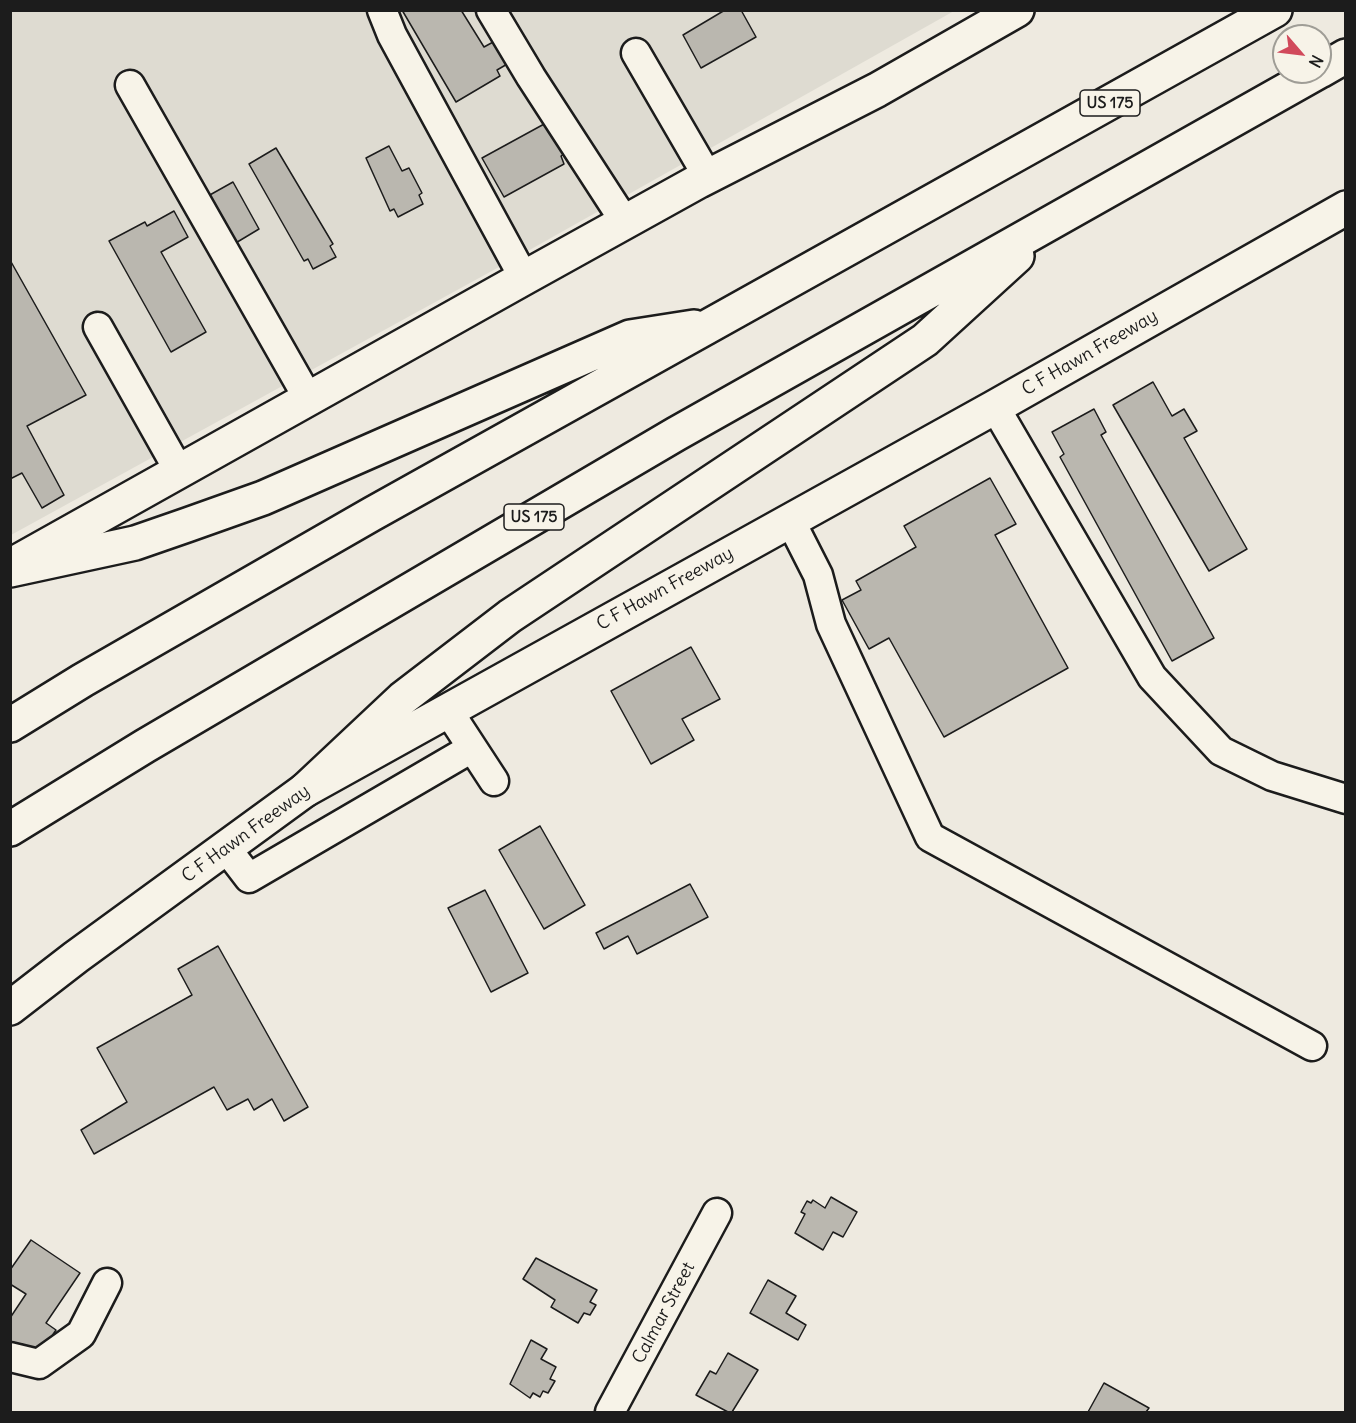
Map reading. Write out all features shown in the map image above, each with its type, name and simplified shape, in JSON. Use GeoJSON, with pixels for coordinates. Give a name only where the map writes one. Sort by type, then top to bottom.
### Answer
{"type":"FeatureCollection","features":[{"type":"Feature","properties":{"kind":"main road"},"geometry":{"type":"LineString","coordinates":[[10,568],[308,398],[624,222],[877,90],[1017,10]]}},
{"type":"Feature","properties":{"kind":"main road","name":"US 175"},"geometry":{"type":"LineString","coordinates":[[10,725],[82,680],[372,514],[717,324],[1275,10]]}},
{"type":"Feature","properties":{"kind":"main road","name":"US 175"},"geometry":{"type":"LineString","coordinates":[[1332,64],[1346,56]]}},
{"type":"Feature","properties":{"kind":"main road","name":"US 175"},"geometry":{"type":"LineString","coordinates":[[10,829],[145,746],[656,446],[1296,84]]}},
{"type":"Feature","properties":{"kind":"main road","name":"C F Hawn Freeway"},"geometry":{"type":"LineString","coordinates":[[10,1008],[305,790],[995,407],[1346,208]]}},
{"type":"Feature","properties":{"kind":"main road"},"geometry":{"type":"LineString","coordinates":[[305,790],[403,698],[510,616],[925,340],[1063,215]]}},
{"type":"Feature","properties":{"kind":"main road"},"geometry":{"type":"LineString","coordinates":[[10,568],[135,543],[177,529],[263,498],[630,337],[717,324]]}},
{"type":"Feature","properties":{"kind":"street"},"geometry":{"type":"LineString","coordinates":[[381,10],[392,35],[524,278]]}},
{"type":"Feature","properties":{"kind":"street"},"geometry":{"type":"LineString","coordinates":[[491,10],[624,222]]}},
{"type":"Feature","properties":{"kind":"street"},"geometry":{"type":"LineString","coordinates":[[636,53],[708,177]]}},
{"type":"Feature","properties":{"kind":"street"},"geometry":{"type":"LineString","coordinates":[[130,85],[308,398]]}},
{"type":"Feature","properties":{"kind":"street"},"geometry":{"type":"LineString","coordinates":[[98,327],[179,471]]}},
{"type":"Feature","properties":{"kind":"street"},"geometry":{"type":"LineString","coordinates":[[995,407],[1152,677],[1221,751],[1272,776],[1346,799]]}},
{"type":"Feature","properties":{"kind":"street"},"geometry":{"type":"LineString","coordinates":[[790,520],[818,575],[831,624],[930,837],[1312,1046]]}},
{"type":"Feature","properties":{"kind":"street"},"geometry":{"type":"LineString","coordinates":[[447,710],[494,781]]}},
{"type":"Feature","properties":{"kind":"street"},"geometry":{"type":"LineString","coordinates":[[226,848],[249,878],[472,748]]}},
{"type":"Feature","properties":{"kind":"street","name":"Calmar Street"},"geometry":{"type":"LineString","coordinates":[[610,1413],[717,1213]]}},
{"type":"Feature","properties":{"kind":"street"},"geometry":{"type":"LineString","coordinates":[[10,1357],[39,1364],[81,1334],[107,1283]]}},
{"type":"Feature","properties":{"kind":"shaded area"},"geometry":{"type":"Polygon","coordinates":[[[11,11],[954,11],[510,261],[11,535],[11,11]]]}},
{"type":"Feature","properties":{"kind":"building"},"geometry":{"type":"Polygon","coordinates":[[[402,10],[461,10],[484,47],[495,41],[509,63],[497,70],[500,76],[456,102],[402,10]]]}},
{"type":"Feature","properties":{"kind":"building"},"geometry":{"type":"Polygon","coordinates":[[[725,10],[741,10],[756,37],[701,68],[683,35],[725,10]]]}},
{"type":"Feature","properties":{"kind":"building"},"geometry":{"type":"Polygon","coordinates":[[[546,123],[564,154],[561,156],[564,164],[504,197],[482,158],[546,123]]]}},
{"type":"Feature","properties":{"kind":"building"},"geometry":{"type":"Polygon","coordinates":[[[389,146],[402,171],[409,168],[422,193],[419,195],[423,204],[398,217],[394,209],[390,211],[366,158],[389,146]]]}},
{"type":"Feature","properties":{"kind":"building"},"geometry":{"type":"Polygon","coordinates":[[[276,148],[333,244],[330,246],[336,257],[313,269],[308,259],[304,261],[249,164],[276,148]]]}},
{"type":"Feature","properties":{"kind":"building"},"geometry":{"type":"Polygon","coordinates":[[[233,182],[259,229],[234,244],[208,196],[233,182]]]}},
{"type":"Feature","properties":{"kind":"building"},"geometry":{"type":"Polygon","coordinates":[[[174,211],[188,237],[161,252],[206,332],[171,352],[109,241],[145,222],[147,226],[174,211]]]}},
{"type":"Feature","properties":{"kind":"building"},"geometry":{"type":"Polygon","coordinates":[[[10,260],[86,395],[27,426],[64,495],[42,508],[22,473],[10,479],[10,260]]]}},
{"type":"Feature","properties":{"kind":"building"},"geometry":{"type":"Polygon","coordinates":[[[1153,382],[1172,416],[1184,409],[1197,431],[1184,438],[1247,549],[1209,571],[1113,405],[1153,382]]]}},
{"type":"Feature","properties":{"kind":"building"},"geometry":{"type":"Polygon","coordinates":[[[1094,409],[1106,432],[1101,435],[1214,638],[1172,661],[1060,457],[1064,454],[1052,432],[1094,409]]]}},
{"type":"Feature","properties":{"kind":"building"},"geometry":{"type":"Polygon","coordinates":[[[990,478],[1016,524],[995,535],[1068,668],[944,737],[889,638],[869,649],[842,600],[861,590],[856,581],[916,547],[904,526],[990,478]]]}},
{"type":"Feature","properties":{"kind":"building"},"geometry":{"type":"Polygon","coordinates":[[[691,647],[720,699],[682,719],[694,740],[651,764],[611,691],[691,647]]]}},
{"type":"Feature","properties":{"kind":"building"},"geometry":{"type":"Polygon","coordinates":[[[540,826],[585,905],[544,929],[499,850],[540,826]]]}},
{"type":"Feature","properties":{"kind":"building"},"geometry":{"type":"Polygon","coordinates":[[[690,884],[708,917],[637,954],[628,936],[604,949],[596,933],[690,884]]]}},
{"type":"Feature","properties":{"kind":"building"},"geometry":{"type":"Polygon","coordinates":[[[485,890],[528,973],[491,992],[448,908],[485,890]]]}},
{"type":"Feature","properties":{"kind":"building"},"geometry":{"type":"Polygon","coordinates":[[[218,946],[308,1107],[284,1121],[272,1099],[254,1110],[248,1099],[227,1110],[214,1087],[94,1154],[81,1130],[127,1102],[97,1048],[192,995],[178,969],[218,946]]]}},
{"type":"Feature","properties":{"kind":"building"},"geometry":{"type":"Polygon","coordinates":[[[831,1197],[857,1212],[843,1237],[833,1232],[823,1250],[795,1233],[805,1214],[801,1212],[807,1201],[811,1203],[813,1200],[825,1208],[831,1197]]]}},
{"type":"Feature","properties":{"kind":"building"},"geometry":{"type":"Polygon","coordinates":[[[31,1240],[80,1273],[46,1323],[56,1330],[39,1355],[22,1344],[18,1351],[10,1346],[10,1318],[26,1294],[10,1284],[10,1270],[31,1240]]]}},
{"type":"Feature","properties":{"kind":"building"},"geometry":{"type":"Polygon","coordinates":[[[536,1258],[597,1290],[590,1302],[596,1305],[590,1315],[584,1313],[578,1323],[551,1307],[555,1300],[523,1279],[536,1258]]]}},
{"type":"Feature","properties":{"kind":"building"},"geometry":{"type":"Polygon","coordinates":[[[768,1280],[796,1296],[786,1313],[806,1325],[798,1340],[750,1313],[768,1280]]]}},
{"type":"Feature","properties":{"kind":"building"},"geometry":{"type":"Polygon","coordinates":[[[531,1340],[547,1349],[541,1359],[556,1367],[550,1379],[555,1381],[548,1393],[543,1391],[540,1397],[533,1393],[530,1398],[510,1384],[531,1340]]]}},
{"type":"Feature","properties":{"kind":"building"},"geometry":{"type":"Polygon","coordinates":[[[728,1353],[758,1370],[732,1412],[696,1395],[710,1371],[716,1374],[728,1353]]]}},
{"type":"Feature","properties":{"kind":"building"},"geometry":{"type":"Polygon","coordinates":[[[1104,1383],[1149,1408],[1146,1412],[1088,1412],[1104,1383]]]}}]}
